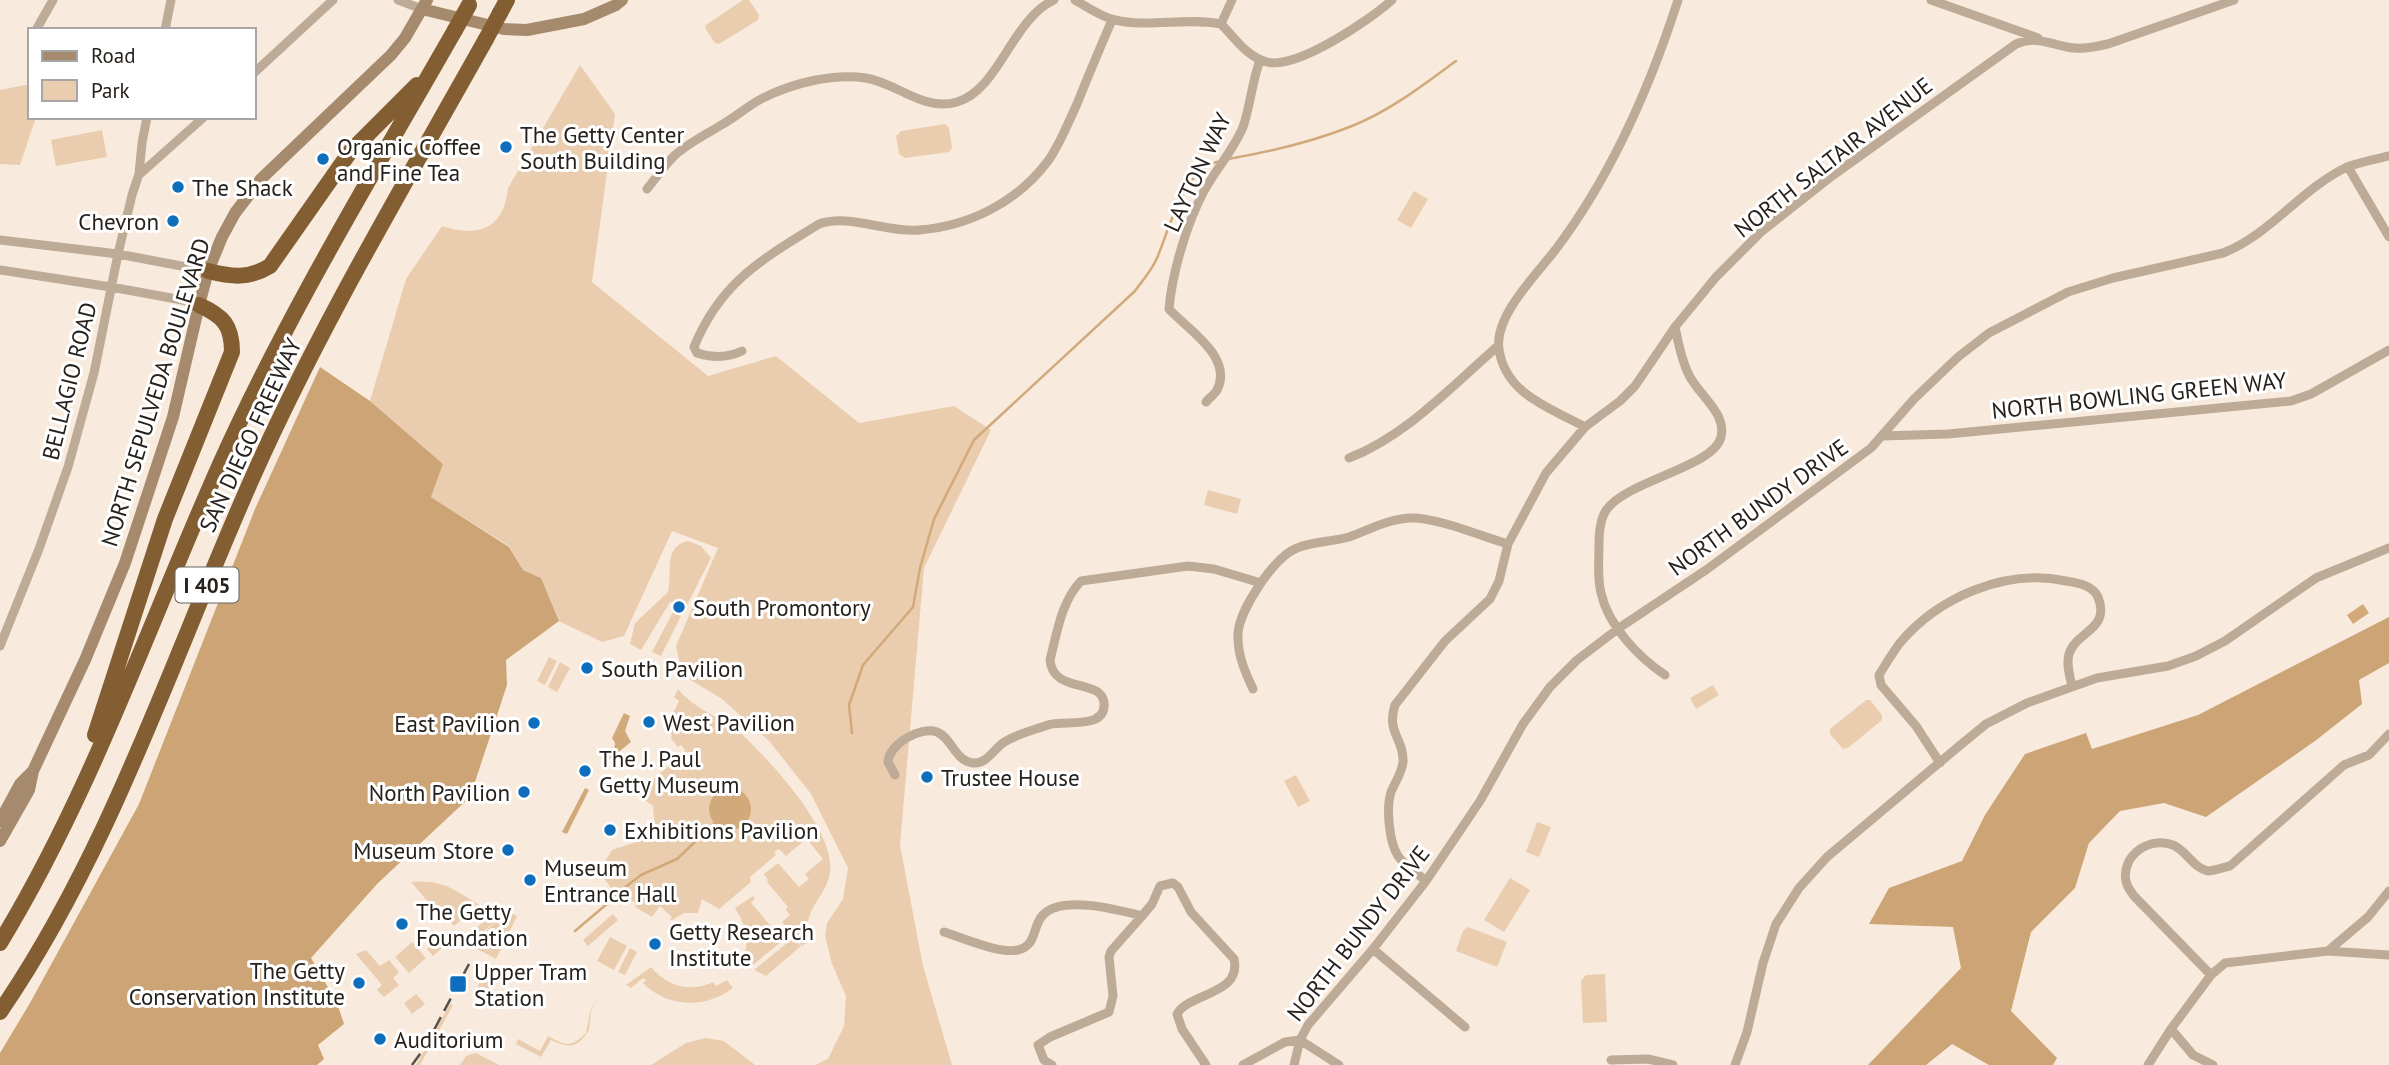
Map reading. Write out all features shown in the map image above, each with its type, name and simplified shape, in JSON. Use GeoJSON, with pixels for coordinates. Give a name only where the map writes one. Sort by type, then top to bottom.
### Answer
{"type":"FeatureCollection","features":[{"type":"Feature","properties":{"kind":"highway","name":"SAN DIEGO FREEWAY"},"geometry":{"type":"LineString","coordinates":[[0,943],[70,814],[247,407],[285,332],[470,2]]}},
{"type":"Feature","properties":{"kind":"highway","name":"SAN DIEGO FREEWAY"},"geometry":{"type":"LineString","coordinates":[[0,1013],[58,917],[106,824],[279,419],[498,6]]}},
{"type":"Feature","properties":{"kind":"highway"},"geometry":{"type":"LineString","coordinates":[[0,994],[39,932],[95,824],[224,519],[286,384],[481,37]]}},
{"type":"Feature","properties":{"kind":"highway"},"geometry":{"type":"LineString","coordinates":[[208,271],[242,277],[257,274],[270,266],[350,152],[433,68]]}},
{"type":"Feature","properties":{"kind":"highway"},"geometry":{"type":"LineString","coordinates":[[70,814],[165,519],[229,363],[232,342],[225,322],[215,312],[199,305]]}},
{"type":"Feature","properties":{"kind":"main road"},"geometry":{"type":"LineString","coordinates":[[424,5],[503,29],[527,30],[584,19],[622,0]]}},
{"type":"Feature","properties":{"kind":"main road","name":"NORTH SEPULVEDA BOULEVARD"},"geometry":{"type":"LineString","coordinates":[[0,841],[29,790],[33,771],[85,660],[125,564],[180,392],[208,271],[227,228],[252,189],[378,69],[405,38],[424,5]]}},
{"type":"Feature","properties":{"kind":"main road","name":"NORTH SEPULVEDA BOULEVARD"},"geometry":{"type":"LineString","coordinates":[[0,821],[20,784],[33,771]]}},
{"type":"Feature","properties":{"kind":"street"},"geometry":{"type":"LineString","coordinates":[[37,28],[53,0]]}},
{"type":"Feature","properties":{"kind":"street"},"geometry":{"type":"LineString","coordinates":[[165,28],[171,0]]}},
{"type":"Feature","properties":{"kind":"street"},"geometry":{"type":"LineString","coordinates":[[256,71],[333,0]]}},
{"type":"Feature","properties":{"kind":"street"},"geometry":{"type":"LineString","coordinates":[[398,0],[424,5]]}},
{"type":"Feature","properties":{"kind":"street"},"geometry":{"type":"LineString","coordinates":[[647,189],[676,154],[762,98],[803,84],[827,78],[866,78],[931,103],[957,102],[971,96],[983,84],[1034,13],[1054,0]]}},
{"type":"Feature","properties":{"kind":"street"},"geometry":{"type":"LineString","coordinates":[[1075,0],[1112,20],[1205,21],[1221,24],[1244,49],[1260,60],[1280,64],[1294,61],[1375,15],[1392,0]]}},
{"type":"Feature","properties":{"kind":"street"},"geometry":{"type":"LineString","coordinates":[[1221,24],[1232,0]]}},
{"type":"Feature","properties":{"kind":"street"},"geometry":{"type":"LineString","coordinates":[[1586,427],[1521,393],[1502,365],[1498,346],[1508,313],[1588,202],[1620,143],[1643,95],[1678,0]]}},
{"type":"Feature","properties":{"kind":"street"},"geometry":{"type":"LineString","coordinates":[[1931,0],[2068,48],[2108,44],[2234,0]]}},
{"type":"Feature","properties":{"kind":"street"},"geometry":{"type":"LineString","coordinates":[[742,351],[731,356],[710,356],[697,353],[694,347],[709,317],[741,275],[819,224],[840,220],[895,231],[949,226],[975,218],[1021,190],[1048,161],[1064,133],[1112,20]]}},
{"type":"Feature","properties":{"kind":"street","name":"NORTH SALTAIR AVENUE"},"geometry":{"type":"LineString","coordinates":[[1426,881],[1399,858],[1392,841],[1389,799],[1403,764],[1391,717],[1395,705],[1445,641],[1489,599],[1499,581],[1508,544],[1546,473],[1586,427],[1635,386],[1675,327],[1716,277],[1761,232],[2008,48],[2023,41],[2040,39]]}},
{"type":"Feature","properties":{"kind":"street","name":"LAYTON WAY"},"geometry":{"type":"LineString","coordinates":[[1206,402],[1217,390],[1221,375],[1219,365],[1213,351],[1169,309],[1170,297],[1185,240],[1205,191],[1230,155],[1244,124],[1252,83],[1260,60]]}},
{"type":"Feature","properties":{"kind":"street","name":"BELLAGIO ROAD"},"geometry":{"type":"LineString","coordinates":[[0,646],[40,549],[68,467],[94,373],[118,254],[139,174],[147,119]]}},
{"type":"Feature","properties":{"kind":"street"},"geometry":{"type":"LineString","coordinates":[[139,174],[202,119]]}},
{"type":"Feature","properties":{"kind":"street","name":"NORTH BUNDY DRIVE"},"geometry":{"type":"LineString","coordinates":[[1294,1065],[1300,1040],[1308,1026],[1426,881],[1480,801],[1523,724],[1550,687],[1577,660],[1619,628],[1706,570],[1871,448],[1914,399],[1958,357],[1989,333],[2068,292],[2113,278],[2223,253],[2239,246],[2258,235],[2325,181],[2348,167],[2389,156]]}},
{"type":"Feature","properties":{"kind":"street"},"geometry":{"type":"LineString","coordinates":[[2348,167],[2389,237]]}},
{"type":"Feature","properties":{"kind":"street"},"geometry":{"type":"LineString","coordinates":[[0,240],[118,254],[208,271]]}},
{"type":"Feature","properties":{"kind":"street"},"geometry":{"type":"LineString","coordinates":[[0,270],[111,287],[199,305]]}},
{"type":"Feature","properties":{"kind":"street"},"geometry":{"type":"LineString","coordinates":[[1665,675],[1634,651],[1607,611],[1598,572],[1600,530],[1605,510],[1644,484],[1702,459],[1714,450],[1721,437],[1721,424],[1715,410],[1695,388],[1687,372],[1675,327]]}},
{"type":"Feature","properties":{"kind":"street"},"geometry":{"type":"LineString","coordinates":[[1349,458],[1367,451],[1415,418],[1498,346]]}},
{"type":"Feature","properties":{"kind":"street","name":"NORTH BOWLING GREEN WAY"},"geometry":{"type":"LineString","coordinates":[[1882,436],[1948,434],[2291,401],[2311,394],[2389,350]]}},
{"type":"Feature","properties":{"kind":"street"},"geometry":{"type":"LineString","coordinates":[[1253,689],[1243,669],[1238,631],[1261,583],[1286,553],[1298,547],[1338,540],[1394,520],[1413,518],[1508,544]]}},
{"type":"Feature","properties":{"kind":"street"},"geometry":{"type":"LineString","coordinates":[[1735,1065],[1747,1032],[1763,963],[1776,924],[1799,888],[1827,857],[1986,724],[2027,703],[2072,686],[2097,678],[2168,666],[2196,656],[2225,641],[2316,578],[2389,548]]}},
{"type":"Feature","properties":{"kind":"street"},"geometry":{"type":"LineString","coordinates":[[895,775],[888,762],[891,751],[912,736],[926,731],[937,732],[945,737],[958,755],[973,763],[990,756],[1008,740],[1059,722],[1094,720],[1101,715],[1103,698],[1098,692],[1063,682],[1055,676],[1051,667],[1050,660],[1063,608],[1071,591],[1081,581],[1201,566],[1261,583]]}},
{"type":"Feature","properties":{"kind":"street"},"geometry":{"type":"LineString","coordinates":[[1940,764],[1916,726],[1881,685],[1879,675],[1900,643],[1950,601],[2002,582],[2054,578],[2087,585],[2097,596],[2101,611],[2097,625],[2077,642],[2069,654],[2072,686]]}},
{"type":"Feature","properties":{"kind":"street"},"geometry":{"type":"LineString","coordinates":[[2211,975],[2133,896],[2126,882],[2127,866],[2136,851],[2154,842],[2175,845],[2193,863],[2209,871],[2230,866],[2344,765],[2369,755],[2389,734]]}},
{"type":"Feature","properties":{"kind":"street"},"geometry":{"type":"LineString","coordinates":[[1052,1065],[1044,1060],[1038,1045],[1049,1037],[1109,1012],[1113,996],[1109,957],[1111,951],[1152,904],[1157,890],[1167,883],[1173,883],[1178,887],[1191,912],[1234,959],[1236,967],[1221,988],[1209,996],[1188,1002],[1177,1014],[1182,1029],[1206,1065]]}},
{"type":"Feature","properties":{"kind":"street"},"geometry":{"type":"LineString","coordinates":[[2328,951],[2368,917],[2389,891]]}},
{"type":"Feature","properties":{"kind":"street"},"geometry":{"type":"LineString","coordinates":[[944,932],[997,948],[1019,950],[1030,944],[1043,915],[1053,908],[1084,905],[1142,916]]}},
{"type":"Feature","properties":{"kind":"street"},"geometry":{"type":"LineString","coordinates":[[1373,949],[1465,1027]]}},
{"type":"Feature","properties":{"kind":"street"},"geometry":{"type":"LineString","coordinates":[[2148,1065],[2211,975],[2225,963],[2328,951],[2389,955]]}},
{"type":"Feature","properties":{"kind":"street"},"geometry":{"type":"LineString","coordinates":[[2171,1029],[2193,1055],[2213,1065]]}},
{"type":"Feature","properties":{"kind":"street"},"geometry":{"type":"LineString","coordinates":[[1243,1065],[1285,1042],[1300,1040],[1339,1065]]}},
{"type":"Feature","properties":{"kind":"street"},"geometry":{"type":"LineString","coordinates":[[1611,1060],[1648,1059],[1673,1065]]}},
{"type":"Feature","properties":{"kind":"green space"},"geometry":{"type":"Polygon","coordinates":[[[743,0],[749,0],[759,15],[758,20],[719,44],[715,43],[705,28],[706,25],[743,0]]]}},
{"type":"Feature","properties":{"kind":"green space"},"geometry":{"type":"Polygon","coordinates":[[[580,65],[615,114],[592,282],[708,376],[776,356],[859,423],[954,406],[991,430],[924,568],[900,845],[923,966],[952,1065],[815,1065],[828,1059],[844,1026],[846,996],[832,964],[825,936],[827,923],[843,899],[848,868],[811,794],[770,742],[722,699],[689,679],[680,664],[676,646],[718,548],[672,531],[624,636],[602,642],[559,621],[541,578],[523,570],[509,546],[431,497],[443,464],[370,401],[406,279],[442,226],[467,231],[478,230],[495,221],[501,213],[508,188],[580,65]]]}},
{"type":"Feature","properties":{"kind":"green space"},"geometry":{"type":"Polygon","coordinates":[[[28,84],[28,119],[35,119],[20,165],[0,164],[0,90],[28,84]]]}},
{"type":"Feature","properties":{"kind":"green space"},"geometry":{"type":"Polygon","coordinates":[[[945,124],[949,128],[952,148],[949,152],[905,158],[899,154],[896,136],[901,131],[945,124]]]}},
{"type":"Feature","properties":{"kind":"green space"},"geometry":{"type":"Polygon","coordinates":[[[102,130],[107,157],[56,166],[51,140],[102,130]]]}},
{"type":"Feature","properties":{"kind":"green space"},"geometry":{"type":"Polygon","coordinates":[[[1414,191],[1428,199],[1411,228],[1397,220],[1414,191]]]}},
{"type":"Feature","properties":{"kind":"green space"},"geometry":{"type":"Polygon","coordinates":[[[1208,490],[1241,499],[1237,514],[1204,505],[1208,490]]]}},
{"type":"Feature","properties":{"kind":"green space"},"geometry":{"type":"Polygon","coordinates":[[[688,541],[701,546],[711,558],[687,605],[676,599],[673,603],[670,602],[641,650],[630,644],[635,623],[668,592],[672,554],[680,544],[688,541]]]}},
{"type":"Feature","properties":{"kind":"green space"},"geometry":{"type":"Polygon","coordinates":[[[673,612],[681,616],[661,656],[652,652],[673,612]]]}},
{"type":"Feature","properties":{"kind":"green space"},"geometry":{"type":"Polygon","coordinates":[[[549,657],[557,661],[545,685],[537,681],[549,657]]]}},
{"type":"Feature","properties":{"kind":"green space"},"geometry":{"type":"Polygon","coordinates":[[[560,662],[570,668],[557,692],[548,687],[560,662]]]}},
{"type":"Feature","properties":{"kind":"green space"},"geometry":{"type":"Polygon","coordinates":[[[1713,685],[1719,695],[1696,709],[1690,698],[1713,685]]]}},
{"type":"Feature","properties":{"kind":"green space"},"geometry":{"type":"Polygon","coordinates":[[[678,689],[700,708],[726,720],[757,749],[792,789],[821,833],[829,854],[830,872],[808,920],[808,942],[802,946],[782,922],[790,915],[786,910],[788,907],[767,882],[764,874],[778,863],[799,887],[809,879],[805,874],[823,859],[793,822],[786,828],[788,831],[793,827],[805,840],[786,856],[779,849],[774,852],[776,855],[750,877],[751,882],[719,909],[702,899],[698,913],[684,913],[672,920],[660,906],[652,917],[635,907],[633,901],[629,904],[615,894],[599,871],[612,850],[648,838],[655,830],[653,806],[636,794],[684,753],[685,750],[681,745],[678,747],[669,733],[674,723],[677,724],[679,720],[672,715],[679,701],[674,697],[678,689]]]}},
{"type":"Feature","properties":{"kind":"green space"},"geometry":{"type":"Polygon","coordinates":[[[1866,700],[1870,700],[1882,715],[1882,720],[1848,748],[1843,749],[1830,734],[1830,729],[1866,700]]]}},
{"type":"Feature","properties":{"kind":"green space"},"geometry":{"type":"Polygon","coordinates":[[[1296,775],[1310,801],[1298,807],[1284,781],[1296,775]]]}},
{"type":"Feature","properties":{"kind":"green space"},"geometry":{"type":"Polygon","coordinates":[[[1537,822],[1551,827],[1539,857],[1526,852],[1537,822]]]}},
{"type":"Feature","properties":{"kind":"green space"},"geometry":{"type":"Polygon","coordinates":[[[1510,878],[1530,890],[1504,932],[1484,920],[1510,878]]]}},
{"type":"Feature","properties":{"kind":"green space"},"geometry":{"type":"Polygon","coordinates":[[[411,882],[441,884],[480,905],[454,926],[443,913],[440,916],[411,882]]]}},
{"type":"Feature","properties":{"kind":"green space"},"geometry":{"type":"Polygon","coordinates":[[[753,896],[755,898],[751,903],[783,940],[752,966],[742,961],[746,933],[735,908],[753,896]]]}},
{"type":"Feature","properties":{"kind":"green space"},"geometry":{"type":"Polygon","coordinates":[[[501,908],[517,916],[496,959],[470,945],[502,916],[462,949],[457,943],[501,908]]]}},
{"type":"Feature","properties":{"kind":"green space"},"geometry":{"type":"Polygon","coordinates":[[[613,914],[618,920],[588,946],[583,940],[613,914]]]}},
{"type":"Feature","properties":{"kind":"green space"},"geometry":{"type":"Polygon","coordinates":[[[1468,927],[1507,942],[1497,967],[1456,951],[1463,931],[1468,927]]]}},
{"type":"Feature","properties":{"kind":"green space"},"geometry":{"type":"Polygon","coordinates":[[[446,934],[451,940],[433,956],[427,949],[446,934]]]}},
{"type":"Feature","properties":{"kind":"green space"},"geometry":{"type":"Polygon","coordinates":[[[610,937],[627,946],[614,970],[597,961],[610,937]]]}},
{"type":"Feature","properties":{"kind":"green space"},"geometry":{"type":"Polygon","coordinates":[[[793,938],[801,946],[766,976],[754,970],[793,938]]]}},
{"type":"Feature","properties":{"kind":"green space"},"geometry":{"type":"Polygon","coordinates":[[[412,942],[426,958],[409,973],[395,957],[412,942]]]}},
{"type":"Feature","properties":{"kind":"green space"},"geometry":{"type":"Polygon","coordinates":[[[630,948],[637,952],[625,975],[618,972],[630,948]]]}},
{"type":"Feature","properties":{"kind":"green space"},"geometry":{"type":"Polygon","coordinates":[[[366,950],[380,966],[389,960],[399,972],[393,978],[399,985],[384,997],[377,990],[382,985],[356,954],[366,950]]]}},
{"type":"Feature","properties":{"kind":"green space"},"geometry":{"type":"Polygon","coordinates":[[[651,967],[664,979],[679,986],[696,987],[713,982],[716,986],[727,980],[733,988],[711,1000],[687,1003],[675,1001],[653,991],[643,983],[646,980],[643,978],[631,988],[626,985],[651,967]]]}},
{"type":"Feature","properties":{"kind":"green space"},"geometry":{"type":"Polygon","coordinates":[[[487,968],[497,974],[487,993],[477,988],[487,968]]]}},
{"type":"Feature","properties":{"kind":"green space"},"geometry":{"type":"Polygon","coordinates":[[[1605,974],[1607,1022],[1583,1023],[1581,981],[1586,975],[1605,974]]]}},
{"type":"Feature","properties":{"kind":"green space"},"geometry":{"type":"Polygon","coordinates":[[[416,994],[425,1004],[412,1014],[404,1003],[416,994]]]}},
{"type":"Feature","properties":{"kind":"green space"},"geometry":{"type":"Polygon","coordinates":[[[599,994],[591,1012],[589,1030],[577,1044],[568,1045],[551,1040],[541,1057],[516,1044],[518,1039],[540,1051],[548,1036],[568,1044],[576,1041],[586,1033],[590,1012],[599,994]]]}},
{"type":"Feature","properties":{"kind":"green space"},"geometry":{"type":"Polygon","coordinates":[[[450,1004],[453,1005],[420,1065],[416,1065],[450,1004]]]}},
{"type":"Feature","properties":{"kind":"green space"},"geometry":{"type":"Polygon","coordinates":[[[705,1038],[724,1041],[755,1065],[651,1065],[686,1043],[705,1038]]]}},
{"type":"Feature","properties":{"kind":"green space"},"geometry":{"type":"Polygon","coordinates":[[[476,1053],[499,1065],[460,1065],[466,1056],[476,1053]]]}},
{"type":"Feature","properties":{"kind":"shaded area"},"geometry":{"type":"Polygon","coordinates":[[[320,367],[370,401],[443,464],[431,497],[509,547],[523,570],[541,578],[559,621],[506,660],[507,685],[470,797],[378,883],[311,958],[337,1003],[344,1024],[318,1045],[324,1059],[317,1065],[0,1065],[0,1053],[139,804],[255,509],[320,367]]]}},
{"type":"Feature","properties":{"kind":"shaded area"},"geometry":{"type":"Polygon","coordinates":[[[2363,604],[2369,613],[2353,624],[2347,615],[2363,604]]]}},
{"type":"Feature","properties":{"kind":"shaded area"},"geometry":{"type":"Polygon","coordinates":[[[2389,617],[2389,663],[2359,680],[2362,704],[2315,741],[2206,817],[2164,803],[2120,811],[2089,843],[2075,888],[2031,932],[2011,1011],[2057,1058],[2053,1065],[1989,1065],[1952,1044],[1926,1065],[1868,1065],[1961,968],[1953,927],[1869,924],[1889,888],[1962,861],[1985,815],[2025,754],[2086,733],[2092,749],[2198,715],[2389,617]]]}},
{"type":"Feature","properties":{"kind":"shaded area"},"geometry":{"type":"Polygon","coordinates":[[[624,713],[630,716],[625,731],[631,742],[605,763],[601,759],[604,754],[614,750],[615,743],[612,738],[624,713]]]}},
{"type":"Feature","properties":{"kind":"shaded area"},"geometry":{"type":"Polygon","coordinates":[[[585,788],[589,790],[567,834],[562,832],[585,788]]]}},
{"type":"Feature","properties":{"kind":"shaded area"},"geometry":{"type":"Polygon","coordinates":[[[730,788],[745,794],[751,809],[745,824],[730,830],[715,824],[709,809],[715,794],[730,788]]]}},
{"type":"Feature","properties":{"kind":"waterway"},"geometry":{"type":"LineString","coordinates":[[1228,159],[1322,137],[1366,120],[1419,88],[1456,61]]}},
{"type":"Feature","properties":{"kind":"waterway"},"geometry":{"type":"LineString","coordinates":[[852,733],[849,705],[863,665],[913,607],[920,568],[934,519],[974,440],[1135,291],[1155,262],[1187,186],[1197,174],[1221,161]]}},
{"type":"Feature","properties":{"kind":"waterway"},"geometry":{"type":"LineString","coordinates":[[615,895],[641,875],[677,859],[716,822]]}},
{"type":"Feature","properties":{"kind":"waterway"},"geometry":{"type":"LineString","coordinates":[[575,931],[608,903]]}},
{"type":"Feature","properties":{"kind":"railway"},"geometry":{"type":"LineString","coordinates":[[412,1065],[425,1047],[469,964]]}},
{"type":"Feature","properties":{"kind":"place","name":"The Getty Center South Building"},"geometry":{"type":"Point","coordinates":[506,147]}},
{"type":"Feature","properties":{"kind":"place","name":"Organic Coffee and Fine Tea"},"geometry":{"type":"Point","coordinates":[323,159]}},
{"type":"Feature","properties":{"kind":"place","name":"The Shack"},"geometry":{"type":"Point","coordinates":[178,187]}},
{"type":"Feature","properties":{"kind":"place","name":"Chevron"},"geometry":{"type":"Point","coordinates":[173,221]}},
{"type":"Feature","properties":{"kind":"place","name":"South Promontory"},"geometry":{"type":"Point","coordinates":[679,607]}},
{"type":"Feature","properties":{"kind":"place","name":"South Pavilion"},"geometry":{"type":"Point","coordinates":[587,668]}},
{"type":"Feature","properties":{"kind":"place","name":"West Pavilion"},"geometry":{"type":"Point","coordinates":[649,722]}},
{"type":"Feature","properties":{"kind":"place","name":"East Pavilion"},"geometry":{"type":"Point","coordinates":[534,723]}},
{"type":"Feature","properties":{"kind":"place","name":"The J. Paul Getty Museum"},"geometry":{"type":"Point","coordinates":[585,771]}},
{"type":"Feature","properties":{"kind":"place","name":"Trustee House"},"geometry":{"type":"Point","coordinates":[927,777]}},
{"type":"Feature","properties":{"kind":"place","name":"North Pavilion"},"geometry":{"type":"Point","coordinates":[524,792]}},
{"type":"Feature","properties":{"kind":"place","name":"Exhibitions Pavilion"},"geometry":{"type":"Point","coordinates":[610,830]}},
{"type":"Feature","properties":{"kind":"place","name":"Museum Store"},"geometry":{"type":"Point","coordinates":[508,850]}},
{"type":"Feature","properties":{"kind":"place","name":"Museum Entrance Hall"},"geometry":{"type":"Point","coordinates":[530,880]}},
{"type":"Feature","properties":{"kind":"place","name":"The Getty Foundation"},"geometry":{"type":"Point","coordinates":[402,924]}},
{"type":"Feature","properties":{"kind":"place","name":"Getty Research Institute"},"geometry":{"type":"Point","coordinates":[655,944]}},
{"type":"Feature","properties":{"kind":"place","name":"The Getty Conservation Institute"},"geometry":{"type":"Point","coordinates":[359,983]}},
{"type":"Feature","properties":{"kind":"place","name":"Upper Tram Station"},"geometry":{"type":"Point","coordinates":[458,984]}},
{"type":"Feature","properties":{"kind":"place","name":"Auditorium"},"geometry":{"type":"Point","coordinates":[380,1039]}}]}
